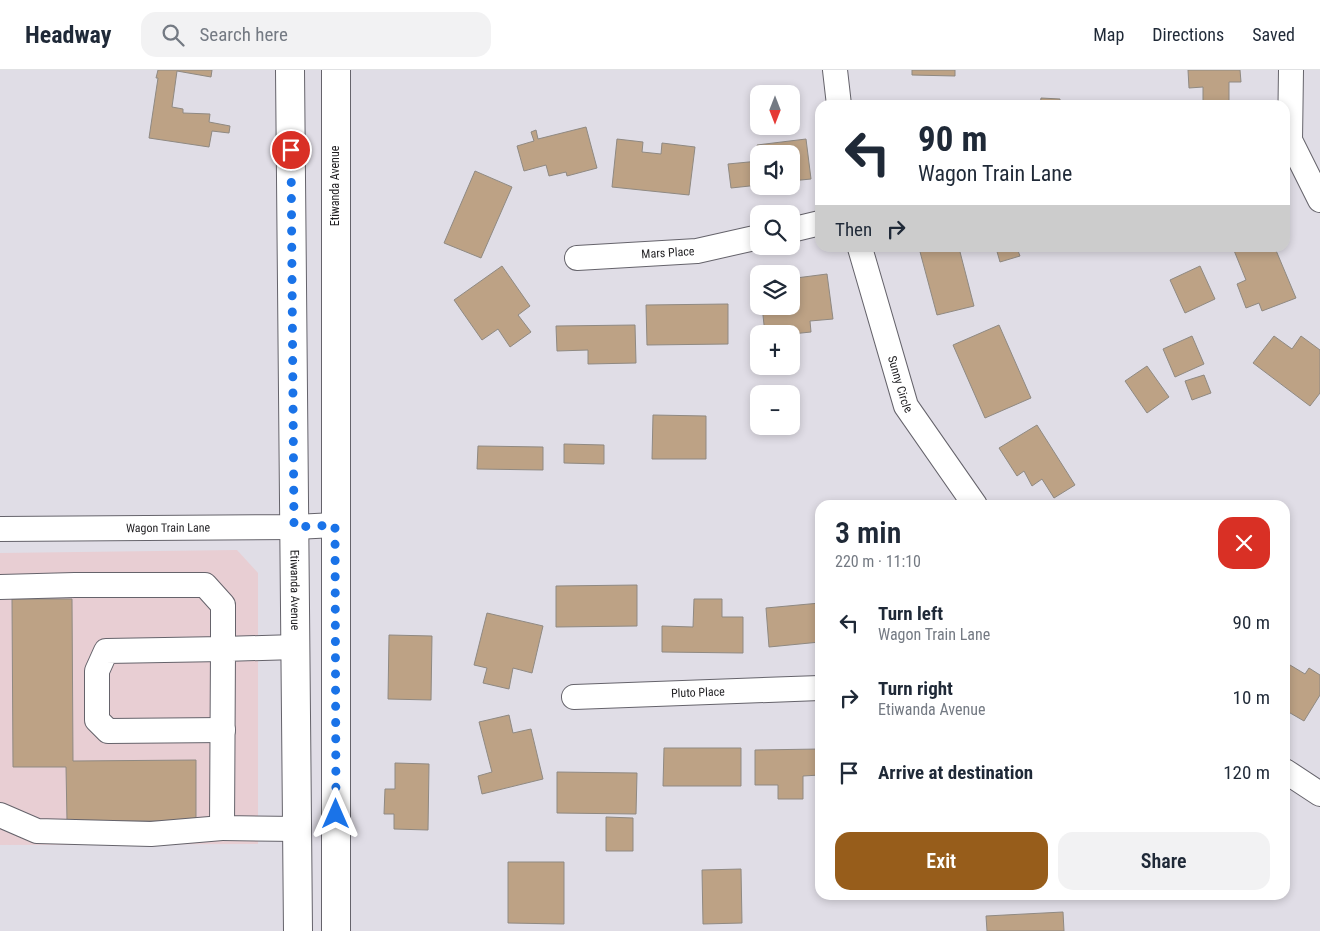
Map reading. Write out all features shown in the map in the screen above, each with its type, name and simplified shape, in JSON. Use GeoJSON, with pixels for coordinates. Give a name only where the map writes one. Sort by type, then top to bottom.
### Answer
{"type":"FeatureCollection","features":[{"type":"Feature","properties":{"kind":"main road","name":"Etiwanda Avenue"},"geometry":{"type":"LineString","coordinates":[[290,70],[298,931]]}},
{"type":"Feature","properties":{"kind":"main road","name":"Etiwanda Avenue"},"geometry":{"type":"LineString","coordinates":[[336,70],[336,931]]}},
{"type":"Feature","properties":{"kind":"street"},"geometry":{"type":"LineString","coordinates":[[835,70],[838,100]]}},
{"type":"Feature","properties":{"kind":"street"},"geometry":{"type":"LineString","coordinates":[[1292,70],[1290,140],[1320,200]]}},
{"type":"Feature","properties":{"kind":"street"},"geometry":{"type":"LineString","coordinates":[[800,228],[815,225]]}},
{"type":"Feature","properties":{"kind":"street","name":"Mars Place"},"geometry":{"type":"LineString","coordinates":[[577,258],[697,252],[750,239]]}},
{"type":"Feature","properties":{"kind":"street","name":"Sunny Circle"},"geometry":{"type":"LineString","coordinates":[[861,252],[906,406],[972,500]]}},
{"type":"Feature","properties":{"kind":"street","name":"Wagon Train Lane"},"geometry":{"type":"LineString","coordinates":[[0,529],[294,527],[335,525]]}},
{"type":"Feature","properties":{"kind":"street"},"geometry":{"type":"LineString","coordinates":[[0,587],[205,585],[224,605],[222,828]]}},
{"type":"Feature","properties":{"kind":"street"},"geometry":{"type":"LineString","coordinates":[[223,730],[108,731],[97,720],[97,671],[106,651],[296,647]]}},
{"type":"Feature","properties":{"kind":"street","name":"Pluto Place"},"geometry":{"type":"LineString","coordinates":[[574,698],[815,688]]}},
{"type":"Feature","properties":{"kind":"street"},"geometry":{"type":"LineString","coordinates":[[1290,774],[1320,794]]}},
{"type":"Feature","properties":{"kind":"street"},"geometry":{"type":"LineString","coordinates":[[0,815],[38,831],[151,834],[222,828],[298,829]]}},
{"type":"Feature","properties":{"kind":"shaded area"},"geometry":{"type":"Polygon","coordinates":[[[237,550],[258,573],[258,844],[0,845],[0,553],[237,550]]]}},
{"type":"Feature","properties":{"kind":"building"},"geometry":{"type":"Polygon","coordinates":[[[158,70],[212,70],[211,77],[177,71],[172,107],[183,109],[183,113],[210,114],[209,122],[230,126],[229,133],[212,131],[209,147],[149,138],[158,70]]]}},
{"type":"Feature","properties":{"kind":"building"},"geometry":{"type":"Polygon","coordinates":[[[912,70],[955,70],[955,76],[912,75],[912,70]]]}},
{"type":"Feature","properties":{"kind":"building"},"geometry":{"type":"Polygon","coordinates":[[[1188,70],[1240,70],[1241,82],[1229,82],[1229,100],[1203,100],[1203,87],[1189,88],[1188,70]]]}},
{"type":"Feature","properties":{"kind":"building"},"geometry":{"type":"Polygon","coordinates":[[[1041,98],[1060,99],[1060,100],[1041,100],[1041,98]]]}},
{"type":"Feature","properties":{"kind":"building"},"geometry":{"type":"Polygon","coordinates":[[[586,127],[597,168],[567,176],[566,172],[549,176],[546,165],[524,171],[517,146],[534,141],[531,132],[536,130],[538,139],[586,127]]]}},
{"type":"Feature","properties":{"kind":"building"},"geometry":{"type":"Polygon","coordinates":[[[617,139],[643,142],[642,152],[661,154],[662,143],[695,147],[689,195],[612,187],[617,139]]]}},
{"type":"Feature","properties":{"kind":"building"},"geometry":{"type":"Polygon","coordinates":[[[806,139],[811,179],[800,180],[800,145],[757,145],[806,139]]]}},
{"type":"Feature","properties":{"kind":"building"},"geometry":{"type":"Polygon","coordinates":[[[750,162],[750,186],[731,188],[728,164],[750,162]]]}},
{"type":"Feature","properties":{"kind":"building"},"geometry":{"type":"Polygon","coordinates":[[[475,171],[512,187],[481,258],[444,243],[475,171]]]}},
{"type":"Feature","properties":{"kind":"building"},"geometry":{"type":"Polygon","coordinates":[[[920,252],[960,252],[974,306],[937,315],[920,252]]]}},
{"type":"Feature","properties":{"kind":"building"},"geometry":{"type":"Polygon","coordinates":[[[997,252],[1018,252],[1020,256],[1000,262],[997,252]]]}},
{"type":"Feature","properties":{"kind":"building"},"geometry":{"type":"Polygon","coordinates":[[[1235,252],[1277,252],[1296,298],[1262,311],[1259,303],[1246,308],[1237,284],[1246,280],[1235,252]]]}},
{"type":"Feature","properties":{"kind":"building"},"geometry":{"type":"Polygon","coordinates":[[[502,266],[530,306],[518,315],[531,332],[510,347],[498,329],[482,340],[454,300],[502,266]]]}},
{"type":"Feature","properties":{"kind":"building"},"geometry":{"type":"Polygon","coordinates":[[[1200,266],[1215,299],[1185,313],[1170,280],[1200,266]]]}},
{"type":"Feature","properties":{"kind":"building"},"geometry":{"type":"Polygon","coordinates":[[[827,274],[833,319],[810,321],[811,332],[800,333],[800,325],[764,325],[763,315],[800,315],[800,277],[827,274]]]}},
{"type":"Feature","properties":{"kind":"building"},"geometry":{"type":"Polygon","coordinates":[[[728,304],[728,344],[647,345],[646,305],[728,304]]]}},
{"type":"Feature","properties":{"kind":"building"},"geometry":{"type":"Polygon","coordinates":[[[635,325],[636,363],[588,364],[588,350],[557,351],[556,326],[635,325]]]}},
{"type":"Feature","properties":{"kind":"building"},"geometry":{"type":"Polygon","coordinates":[[[999,325],[1031,398],[985,418],[953,345],[999,325]]]}},
{"type":"Feature","properties":{"kind":"building"},"geometry":{"type":"Polygon","coordinates":[[[1192,336],[1204,364],[1175,377],[1163,349],[1192,336]]]}},
{"type":"Feature","properties":{"kind":"building"},"geometry":{"type":"Polygon","coordinates":[[[1274,336],[1292,349],[1301,336],[1320,350],[1320,393],[1310,406],[1253,363],[1274,336]]]}},
{"type":"Feature","properties":{"kind":"building"},"geometry":{"type":"Polygon","coordinates":[[[1147,366],[1169,397],[1147,413],[1125,381],[1147,366]]]}},
{"type":"Feature","properties":{"kind":"building"},"geometry":{"type":"Polygon","coordinates":[[[1204,375],[1211,393],[1192,400],[1185,381],[1204,375]]]}},
{"type":"Feature","properties":{"kind":"building"},"geometry":{"type":"Polygon","coordinates":[[[653,415],[706,416],[706,459],[652,459],[653,415]]]}},
{"type":"Feature","properties":{"kind":"building"},"geometry":{"type":"Polygon","coordinates":[[[1037,425],[1075,485],[1054,498],[1042,479],[1032,486],[1024,471],[1017,476],[999,448],[1037,425]]]}},
{"type":"Feature","properties":{"kind":"building"},"geometry":{"type":"Polygon","coordinates":[[[564,444],[604,445],[604,464],[564,463],[564,444]]]}},
{"type":"Feature","properties":{"kind":"building"},"geometry":{"type":"Polygon","coordinates":[[[478,446],[543,447],[543,470],[477,469],[478,446]]]}},
{"type":"Feature","properties":{"kind":"building"},"geometry":{"type":"Polygon","coordinates":[[[637,585],[637,626],[556,627],[556,586],[637,585]]]}},
{"type":"Feature","properties":{"kind":"building"},"geometry":{"type":"Polygon","coordinates":[[[12,599],[72,599],[73,761],[196,760],[196,821],[67,821],[66,767],[13,767],[12,599]]]}},
{"type":"Feature","properties":{"kind":"building"},"geometry":{"type":"Polygon","coordinates":[[[694,599],[722,599],[722,617],[743,617],[743,653],[662,652],[662,626],[693,627],[694,599]]]}},
{"type":"Feature","properties":{"kind":"building"},"geometry":{"type":"Polygon","coordinates":[[[815,603],[815,642],[769,647],[766,608],[815,603]]]}},
{"type":"Feature","properties":{"kind":"building"},"geometry":{"type":"Polygon","coordinates":[[[487,613],[543,626],[532,673],[513,668],[509,689],[483,683],[487,668],[474,665],[487,613]]]}},
{"type":"Feature","properties":{"kind":"building"},"geometry":{"type":"Polygon","coordinates":[[[389,635],[432,636],[431,700],[388,699],[389,635]]]}},
{"type":"Feature","properties":{"kind":"building"},"geometry":{"type":"Polygon","coordinates":[[[1290,665],[1305,674],[1309,668],[1320,675],[1320,695],[1304,721],[1290,713],[1290,665]]]}},
{"type":"Feature","properties":{"kind":"building"},"geometry":{"type":"Polygon","coordinates":[[[509,715],[513,733],[531,729],[543,779],[482,794],[478,776],[492,772],[479,722],[509,715]]]}},
{"type":"Feature","properties":{"kind":"building"},"geometry":{"type":"Polygon","coordinates":[[[664,748],[741,748],[741,786],[663,786],[664,748]]]}},
{"type":"Feature","properties":{"kind":"building"},"geometry":{"type":"Polygon","coordinates":[[[815,749],[815,775],[803,776],[803,799],[778,799],[778,785],[755,785],[755,750],[815,749]]]}},
{"type":"Feature","properties":{"kind":"building"},"geometry":{"type":"Polygon","coordinates":[[[395,763],[429,764],[428,830],[394,829],[394,814],[384,814],[385,789],[395,789],[395,763]]]}},
{"type":"Feature","properties":{"kind":"building"},"geometry":{"type":"Polygon","coordinates":[[[557,772],[637,773],[636,814],[557,813],[557,772]]]}},
{"type":"Feature","properties":{"kind":"building"},"geometry":{"type":"Polygon","coordinates":[[[606,817],[633,818],[633,851],[606,851],[606,817]]]}},
{"type":"Feature","properties":{"kind":"building"},"geometry":{"type":"Polygon","coordinates":[[[508,862],[564,862],[564,924],[508,923],[508,862]]]}},
{"type":"Feature","properties":{"kind":"building"},"geometry":{"type":"Polygon","coordinates":[[[741,869],[742,923],[703,924],[702,870],[741,869]]]}},
{"type":"Feature","properties":{"kind":"building"},"geometry":{"type":"Polygon","coordinates":[[[1063,912],[1064,931],[987,931],[986,916],[1063,912]]]}},
{"type":"Feature","properties":{"kind":"route"},"geometry":{"type":"LineString","coordinates":[[291,150],[294,527],[335,525],[336,814]]}}]}
